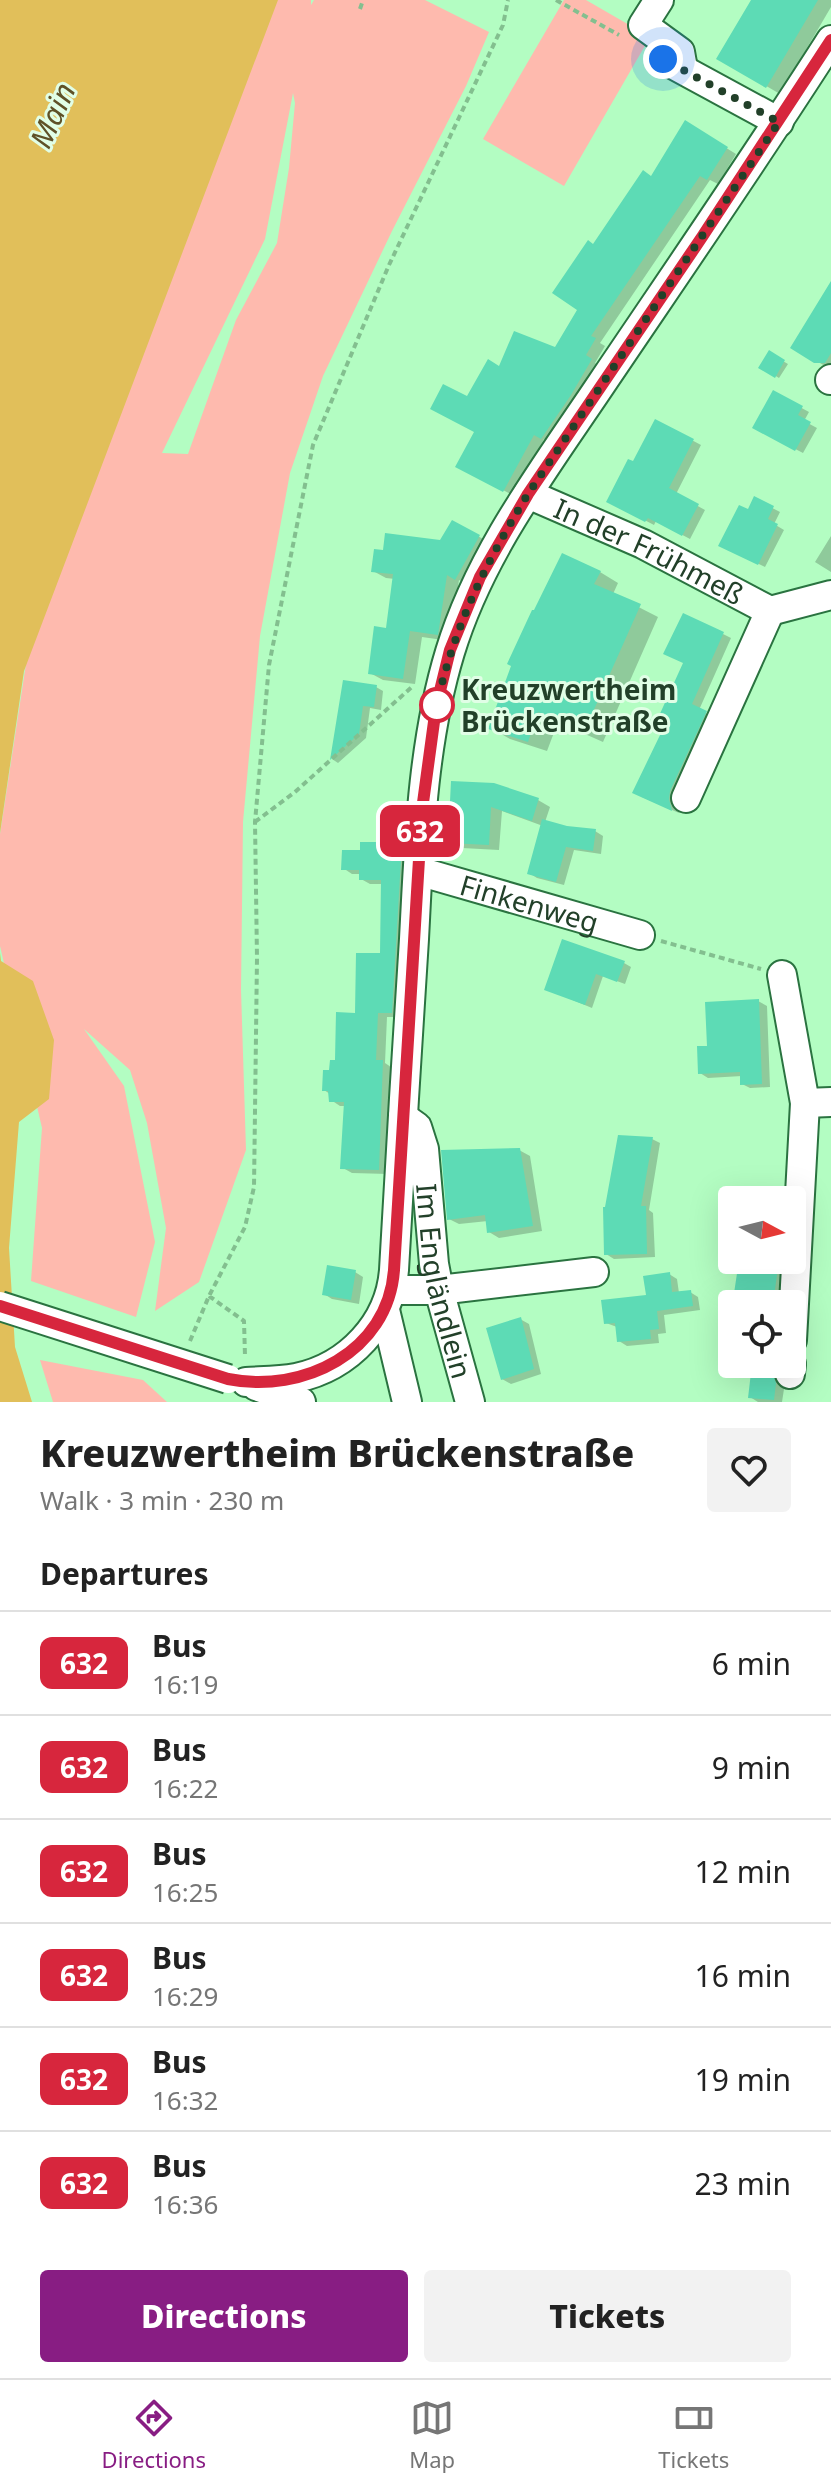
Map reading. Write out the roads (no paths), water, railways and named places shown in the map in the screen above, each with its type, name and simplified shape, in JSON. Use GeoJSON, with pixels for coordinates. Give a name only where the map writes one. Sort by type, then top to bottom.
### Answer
{"type":"FeatureCollection","features":[{"type":"Feature","properties":{"kind":"street"},"geometry":{"type":"LineString","coordinates":[[659,0],[643,25],[680,52],[673,65],[779,122]]}},
{"type":"Feature","properties":{"kind":"street"},"geometry":{"type":"LineString","coordinates":[[407,1402],[389,1300],[418,871],[429,754],[436,707],[450,650],[480,577],[528,494],[831,40]]}},
{"type":"Feature","properties":{"kind":"street","name":"In der Frühmeß"},"geometry":{"type":"LineString","coordinates":[[528,494],[643,544],[770,611],[831,595]]}},
{"type":"Feature","properties":{"kind":"street","name":"In der Frühmeß"},"geometry":{"type":"LineString","coordinates":[[686,798],[770,611]]}},
{"type":"Feature","properties":{"kind":"street","name":"Finkenweg"},"geometry":{"type":"LineString","coordinates":[[418,871],[640,935]]}},
{"type":"Feature","properties":{"kind":"street"},"geometry":{"type":"LineString","coordinates":[[782,975],[818,1102],[797,1290]]}},
{"type":"Feature","properties":{"kind":"street","name":"Im Engländlein"},"geometry":{"type":"LineString","coordinates":[[403,1117],[417,1127],[424,1149],[434,1264],[470,1402]]}},
{"type":"Feature","properties":{"kind":"street"},"geometry":{"type":"LineString","coordinates":[[237,1380],[295,1379],[334,1363],[362,1343],[389,1300],[439,1290],[594,1272]]}},
{"type":"Feature","properties":{"kind":"street"},"geometry":{"type":"LineString","coordinates":[[0,1306],[301,1402]]}},
{"type":"Feature","properties":{"kind":"water","name":"Main"},"geometry":{"type":"Polygon","coordinates":[[[0,0],[278,0],[24,671],[0,833],[0,0]]]}},
{"type":"Feature","properties":{"kind":"water"},"geometry":{"type":"Polygon","coordinates":[[[0,953],[1,961],[33,981],[54,1040],[49,1099],[19,1122],[9,1248],[15,1347],[32,1402],[0,1402],[0,953]]]}},
{"type":"Feature","properties":{"kind":"place","name":"Kreuzwertheim Brückenstraße"},"geometry":{"type":"Point","coordinates":[437,705]}}]}
